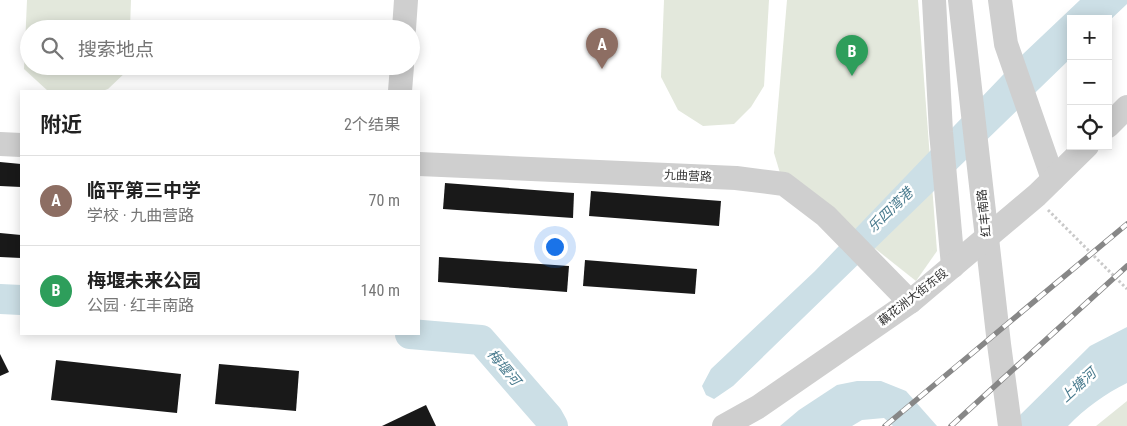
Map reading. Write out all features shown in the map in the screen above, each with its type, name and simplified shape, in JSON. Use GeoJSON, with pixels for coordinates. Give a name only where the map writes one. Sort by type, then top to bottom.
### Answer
{"type":"FeatureCollection","features":[{"type":"Feature","properties":{"kind":"street"},"geometry":{"type":"LineString","coordinates":[[405,20],[406,0]]}},
{"type":"Feature","properties":{"kind":"street"},"geometry":{"type":"LineString","coordinates":[[934,0],[941,132],[953,266]]}},
{"type":"Feature","properties":{"kind":"street","name":"红丰南路"},"geometry":{"type":"LineString","coordinates":[[960,0],[1010,426]]}},
{"type":"Feature","properties":{"kind":"street"},"geometry":{"type":"LineString","coordinates":[[1000,0],[1006,44],[1038,136],[1045,187]]}},
{"type":"Feature","properties":{"kind":"street"},"geometry":{"type":"LineString","coordinates":[[400,90],[401,75]]}},
{"type":"Feature","properties":{"kind":"street"},"geometry":{"type":"LineString","coordinates":[[1112,122],[1127,108]]}},
{"type":"Feature","properties":{"kind":"street"},"geometry":{"type":"LineString","coordinates":[[0,144],[20,145]]}},
{"type":"Feature","properties":{"kind":"street","name":"藕花洲大街东段"},"geometry":{"type":"LineString","coordinates":[[724,426],[758,407],[910,302],[1045,187],[1083,150]]}},
{"type":"Feature","properties":{"kind":"street","name":"九曲营路"},"geometry":{"type":"LineString","coordinates":[[420,164],[736,178],[784,184],[826,216],[910,302]]}},
{"type":"Feature","properties":{"kind":"path"},"geometry":{"type":"LineString","coordinates":[[1045,187],[1050,213],[1127,289]]}},
{"type":"Feature","properties":{"kind":"shaded area"},"geometry":{"type":"Polygon","coordinates":[[[27,0],[131,0],[130,20],[26,20],[27,0]]]}},
{"type":"Feature","properties":{"kind":"shaded area"},"geometry":{"type":"Polygon","coordinates":[[[664,0],[769,0],[764,86],[751,107],[734,124],[703,126],[678,110],[661,77],[664,0]]]}},
{"type":"Feature","properties":{"kind":"shaded area"},"geometry":{"type":"Polygon","coordinates":[[[787,0],[918,0],[937,251],[916,281],[780,173],[774,153],[787,0]]]}},
{"type":"Feature","properties":{"kind":"shaded area"},"geometry":{"type":"Polygon","coordinates":[[[31,75],[123,75],[105,90],[47,90],[31,75]]]}},
{"type":"Feature","properties":{"kind":"shaded area"},"geometry":{"type":"Polygon","coordinates":[[[1127,401],[1127,426],[1096,426],[1127,401]]]}},
{"type":"Feature","properties":{"kind":"water","name":"乐四湾港"},"geometry":{"type":"Polygon","coordinates":[[[1080,0],[1127,0],[1127,4],[1112,18],[1112,15],[1067,15],[1067,62],[733,386],[714,399],[706,395],[702,386],[711,369],[815,271],[1023,54],[1080,0]]]}},
{"type":"Feature","properties":{"kind":"water","name":"上塘河"},"geometry":{"type":"Polygon","coordinates":[[[1127,327],[1127,383],[1096,402],[1068,426],[1009,426],[1090,346],[1127,327]]]}},
{"type":"Feature","properties":{"kind":"water"},"geometry":{"type":"Polygon","coordinates":[[[857,381],[881,381],[906,391],[937,426],[893,426],[884,418],[862,420],[852,426],[780,426],[799,410],[837,385],[857,381]]]}},
{"type":"Feature","properties":{"kind":"building"},"geometry":{"type":"Polygon","coordinates":[[[0,162],[20,164],[20,187],[0,186],[0,162]]]}},
{"type":"Feature","properties":{"kind":"building"},"geometry":{"type":"Polygon","coordinates":[[[445,183],[574,193],[573,218],[443,209],[445,183]]]}},
{"type":"Feature","properties":{"kind":"building"},"geometry":{"type":"Polygon","coordinates":[[[591,191],[721,201],[719,226],[589,216],[591,191]]]}},
{"type":"Feature","properties":{"kind":"building"},"geometry":{"type":"Polygon","coordinates":[[[0,233],[20,235],[20,258],[0,257],[0,233]]]}},
{"type":"Feature","properties":{"kind":"building"},"geometry":{"type":"Polygon","coordinates":[[[439,257],[569,266],[567,292],[438,282],[439,257]]]}},
{"type":"Feature","properties":{"kind":"building"},"geometry":{"type":"Polygon","coordinates":[[[585,260],[697,269],[695,294],[583,286],[585,260]]]}},
{"type":"Feature","properties":{"kind":"building"},"geometry":{"type":"Polygon","coordinates":[[[0,354],[9,372],[0,376],[0,354]]]}},
{"type":"Feature","properties":{"kind":"building"},"geometry":{"type":"Polygon","coordinates":[[[56,360],[181,374],[177,413],[51,400],[56,360]]]}},
{"type":"Feature","properties":{"kind":"building"},"geometry":{"type":"Polygon","coordinates":[[[219,364],[299,371],[296,411],[215,404],[219,364]]]}},
{"type":"Feature","properties":{"kind":"building"},"geometry":{"type":"Polygon","coordinates":[[[426,405],[436,426],[382,426],[426,405]]]}},
{"type":"Feature","properties":{"kind":"waterway","name":"梅堰河"},"geometry":{"type":"LineString","coordinates":[[0,299],[20,300]]}},
{"type":"Feature","properties":{"kind":"waterway","name":"梅堰河"},"geometry":{"type":"LineString","coordinates":[[420,335],[481,340],[548,417],[553,426]]}},
{"type":"Feature","properties":{"kind":"railway"},"geometry":{"type":"LineString","coordinates":[[885,426],[1127,224]]}},
{"type":"Feature","properties":{"kind":"railway"},"geometry":{"type":"LineString","coordinates":[[951,426],[1127,266]]}},
{"type":"Feature","properties":{"kind":"place","name":"临平第三中学"},"geometry":{"type":"Point","coordinates":[602,69]}},
{"type":"Feature","properties":{"kind":"place","name":"梅堰未来公园"},"geometry":{"type":"Point","coordinates":[852,76]}}]}
